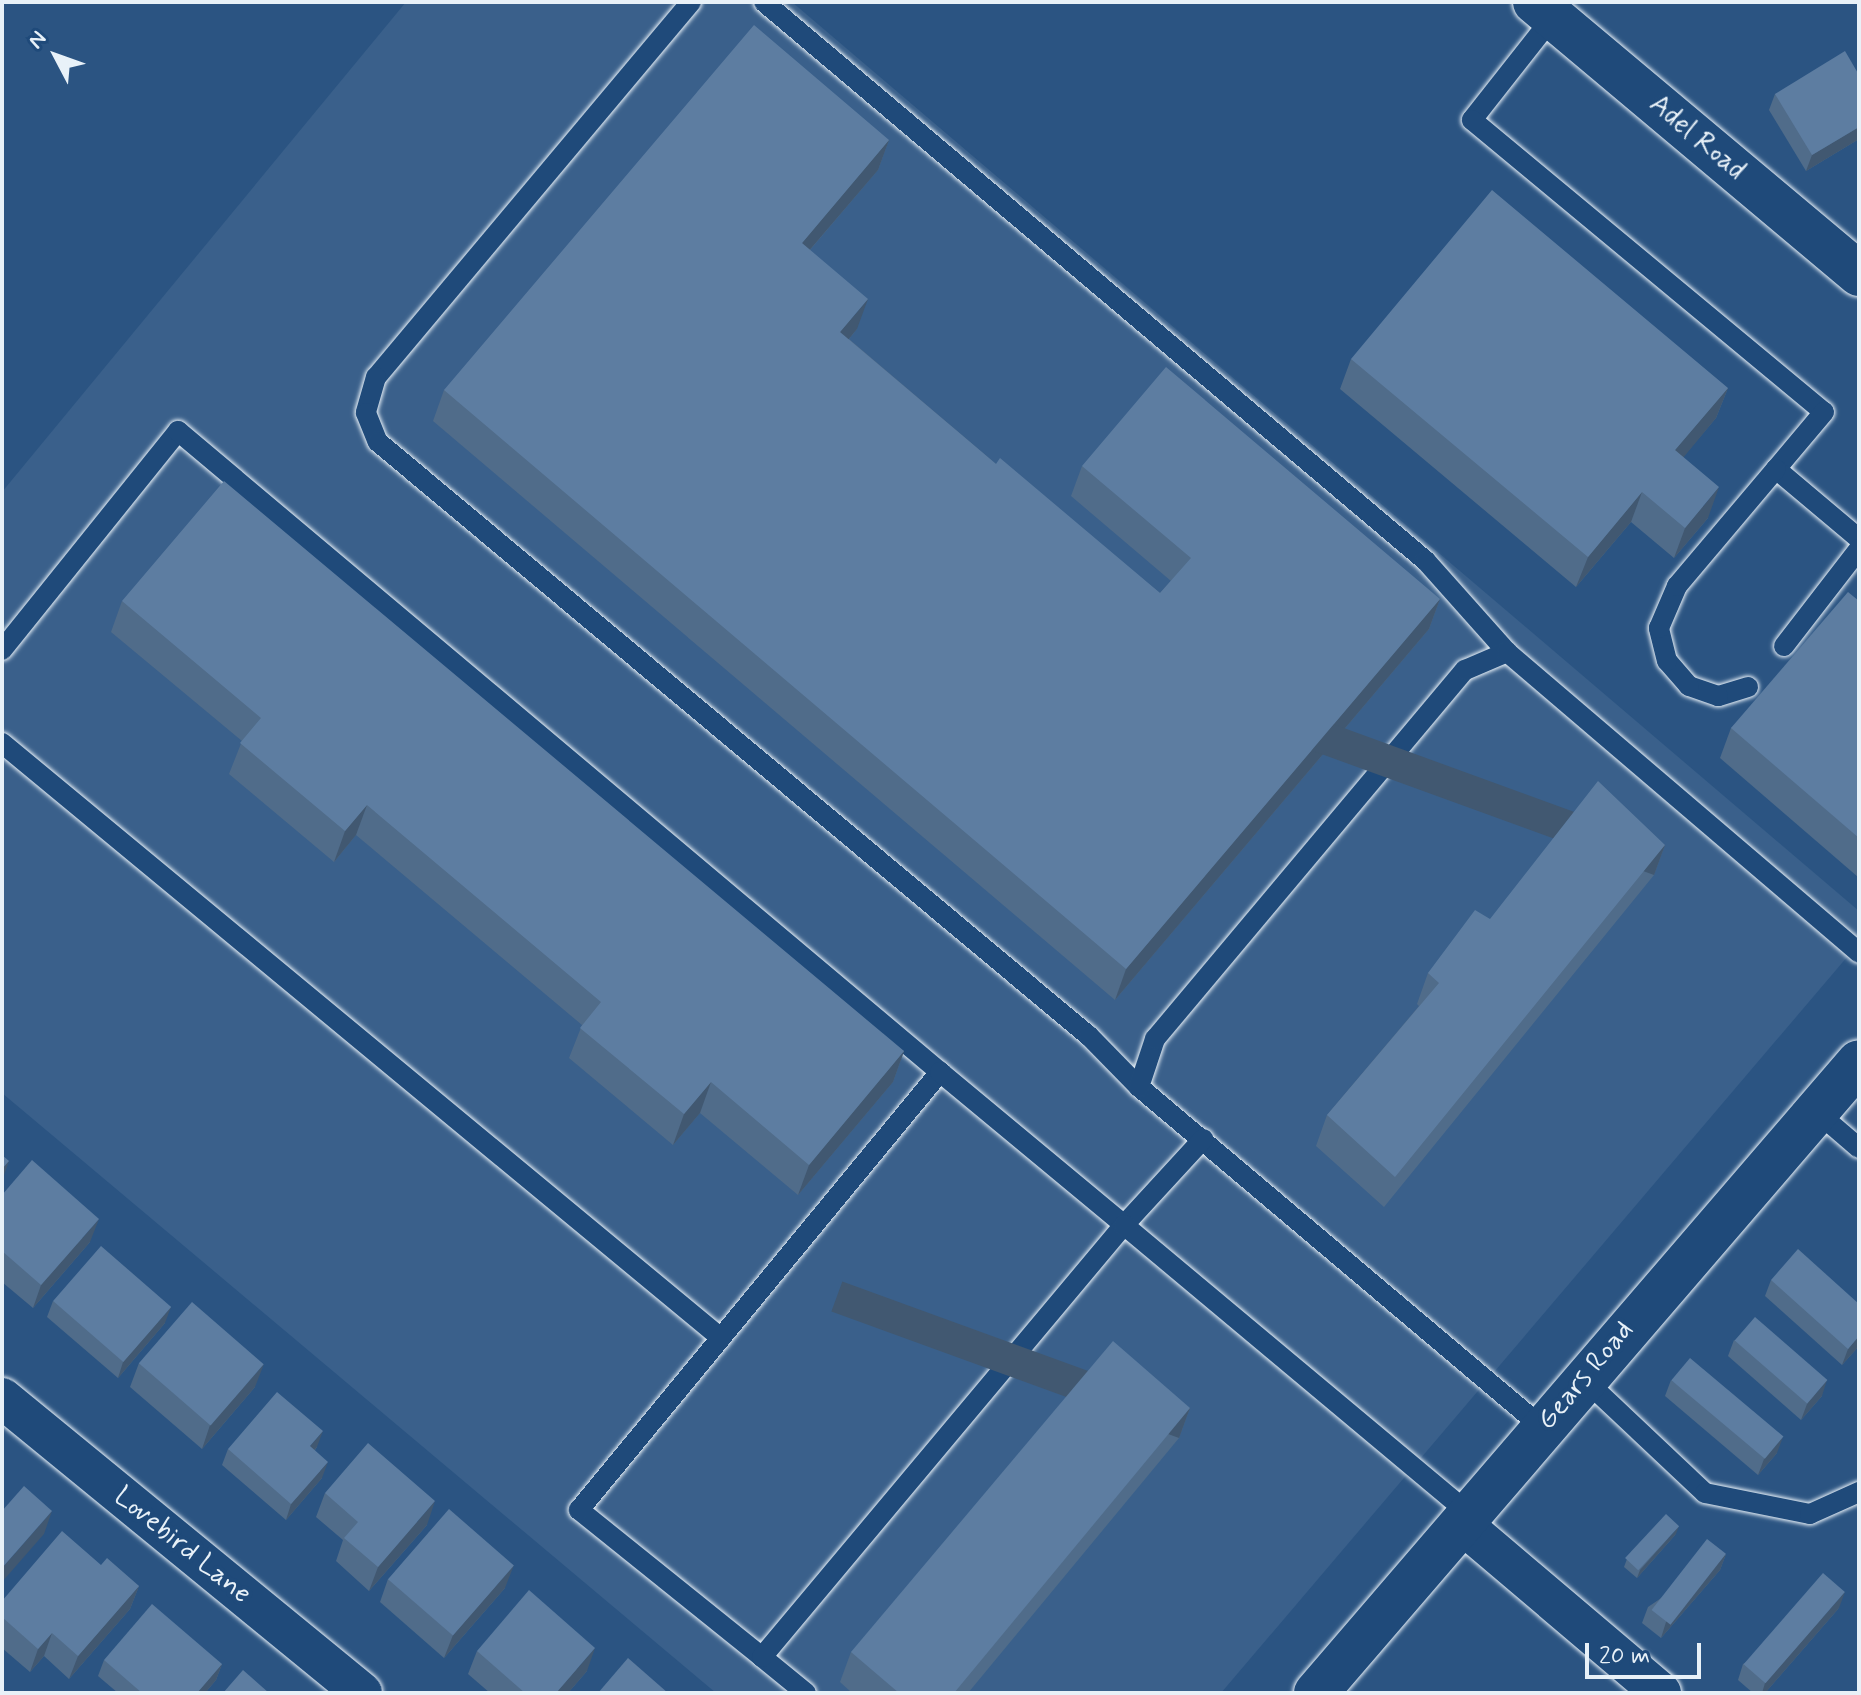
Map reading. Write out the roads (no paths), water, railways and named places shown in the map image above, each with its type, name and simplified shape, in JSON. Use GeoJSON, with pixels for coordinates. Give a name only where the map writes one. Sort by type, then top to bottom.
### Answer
{"type":"FeatureCollection","features":[{"type":"Feature","properties":{"kind":"main road","name":"Adel Road"},"geometry":{"type":"LineString","coordinates":[[1544,10],[1859,274]]}},
{"type":"Feature","properties":{"kind":"main road","name":"Gears Road"},"geometry":{"type":"LineString","coordinates":[[1316,1693],[1859,1062]]}},
{"type":"Feature","properties":{"kind":"street","name":"Lovebird Lane"},"geometry":{"type":"LineString","coordinates":[[2,1398],[362,1693]]}},
{"type":"Feature","properties":{"kind":"street"},"geometry":{"type":"LineString","coordinates":[[1466,1519],[1661,1693]]}},
{"type":"Feature","properties":{"kind":"lane"},"geometry":{"type":"LineString","coordinates":[[691,2],[376,377],[366,413],[378,442],[1089,1036],[1139,1087],[1543,1428]]}},
{"type":"Feature","properties":{"kind":"lane"},"geometry":{"type":"LineString","coordinates":[[764,2],[1426,561],[1507,652],[1859,953]]}},
{"type":"Feature","properties":{"kind":"lane"},"geometry":{"type":"LineString","coordinates":[[1544,10],[1472,120],[1824,412],[1677,586],[1659,628],[1667,661],[1689,686],[1718,696],[1748,687]]}},
{"type":"Feature","properties":{"kind":"lane"},"geometry":{"type":"LineString","coordinates":[[2,650],[178,431],[1124,1225],[1466,1519]]}},
{"type":"Feature","properties":{"kind":"lane"},"geometry":{"type":"LineString","coordinates":[[1776,469],[1859,539]]}},
{"type":"Feature","properties":{"kind":"lane"},"geometry":{"type":"LineString","coordinates":[[1784,646],[1859,549]]}},
{"type":"Feature","properties":{"kind":"lane"},"geometry":{"type":"LineString","coordinates":[[1139,1087],[1155,1039],[1465,670],[1507,652]]}},
{"type":"Feature","properties":{"kind":"lane"},"geometry":{"type":"LineString","coordinates":[[2,743],[721,1338]]}},
{"type":"Feature","properties":{"kind":"lane"},"geometry":{"type":"LineString","coordinates":[[806,1693],[579,1510],[940,1072]]}},
{"type":"Feature","properties":{"kind":"lane"},"geometry":{"type":"LineString","coordinates":[[1817,1112],[1859,1148]]}},
{"type":"Feature","properties":{"kind":"lane"},"geometry":{"type":"LineString","coordinates":[[762,1657],[1124,1225],[1203,1139]]}},
{"type":"Feature","properties":{"kind":"lane"},"geometry":{"type":"LineString","coordinates":[[1584,1379],[1705,1493],[1810,1514],[1859,1492]]}}]}
